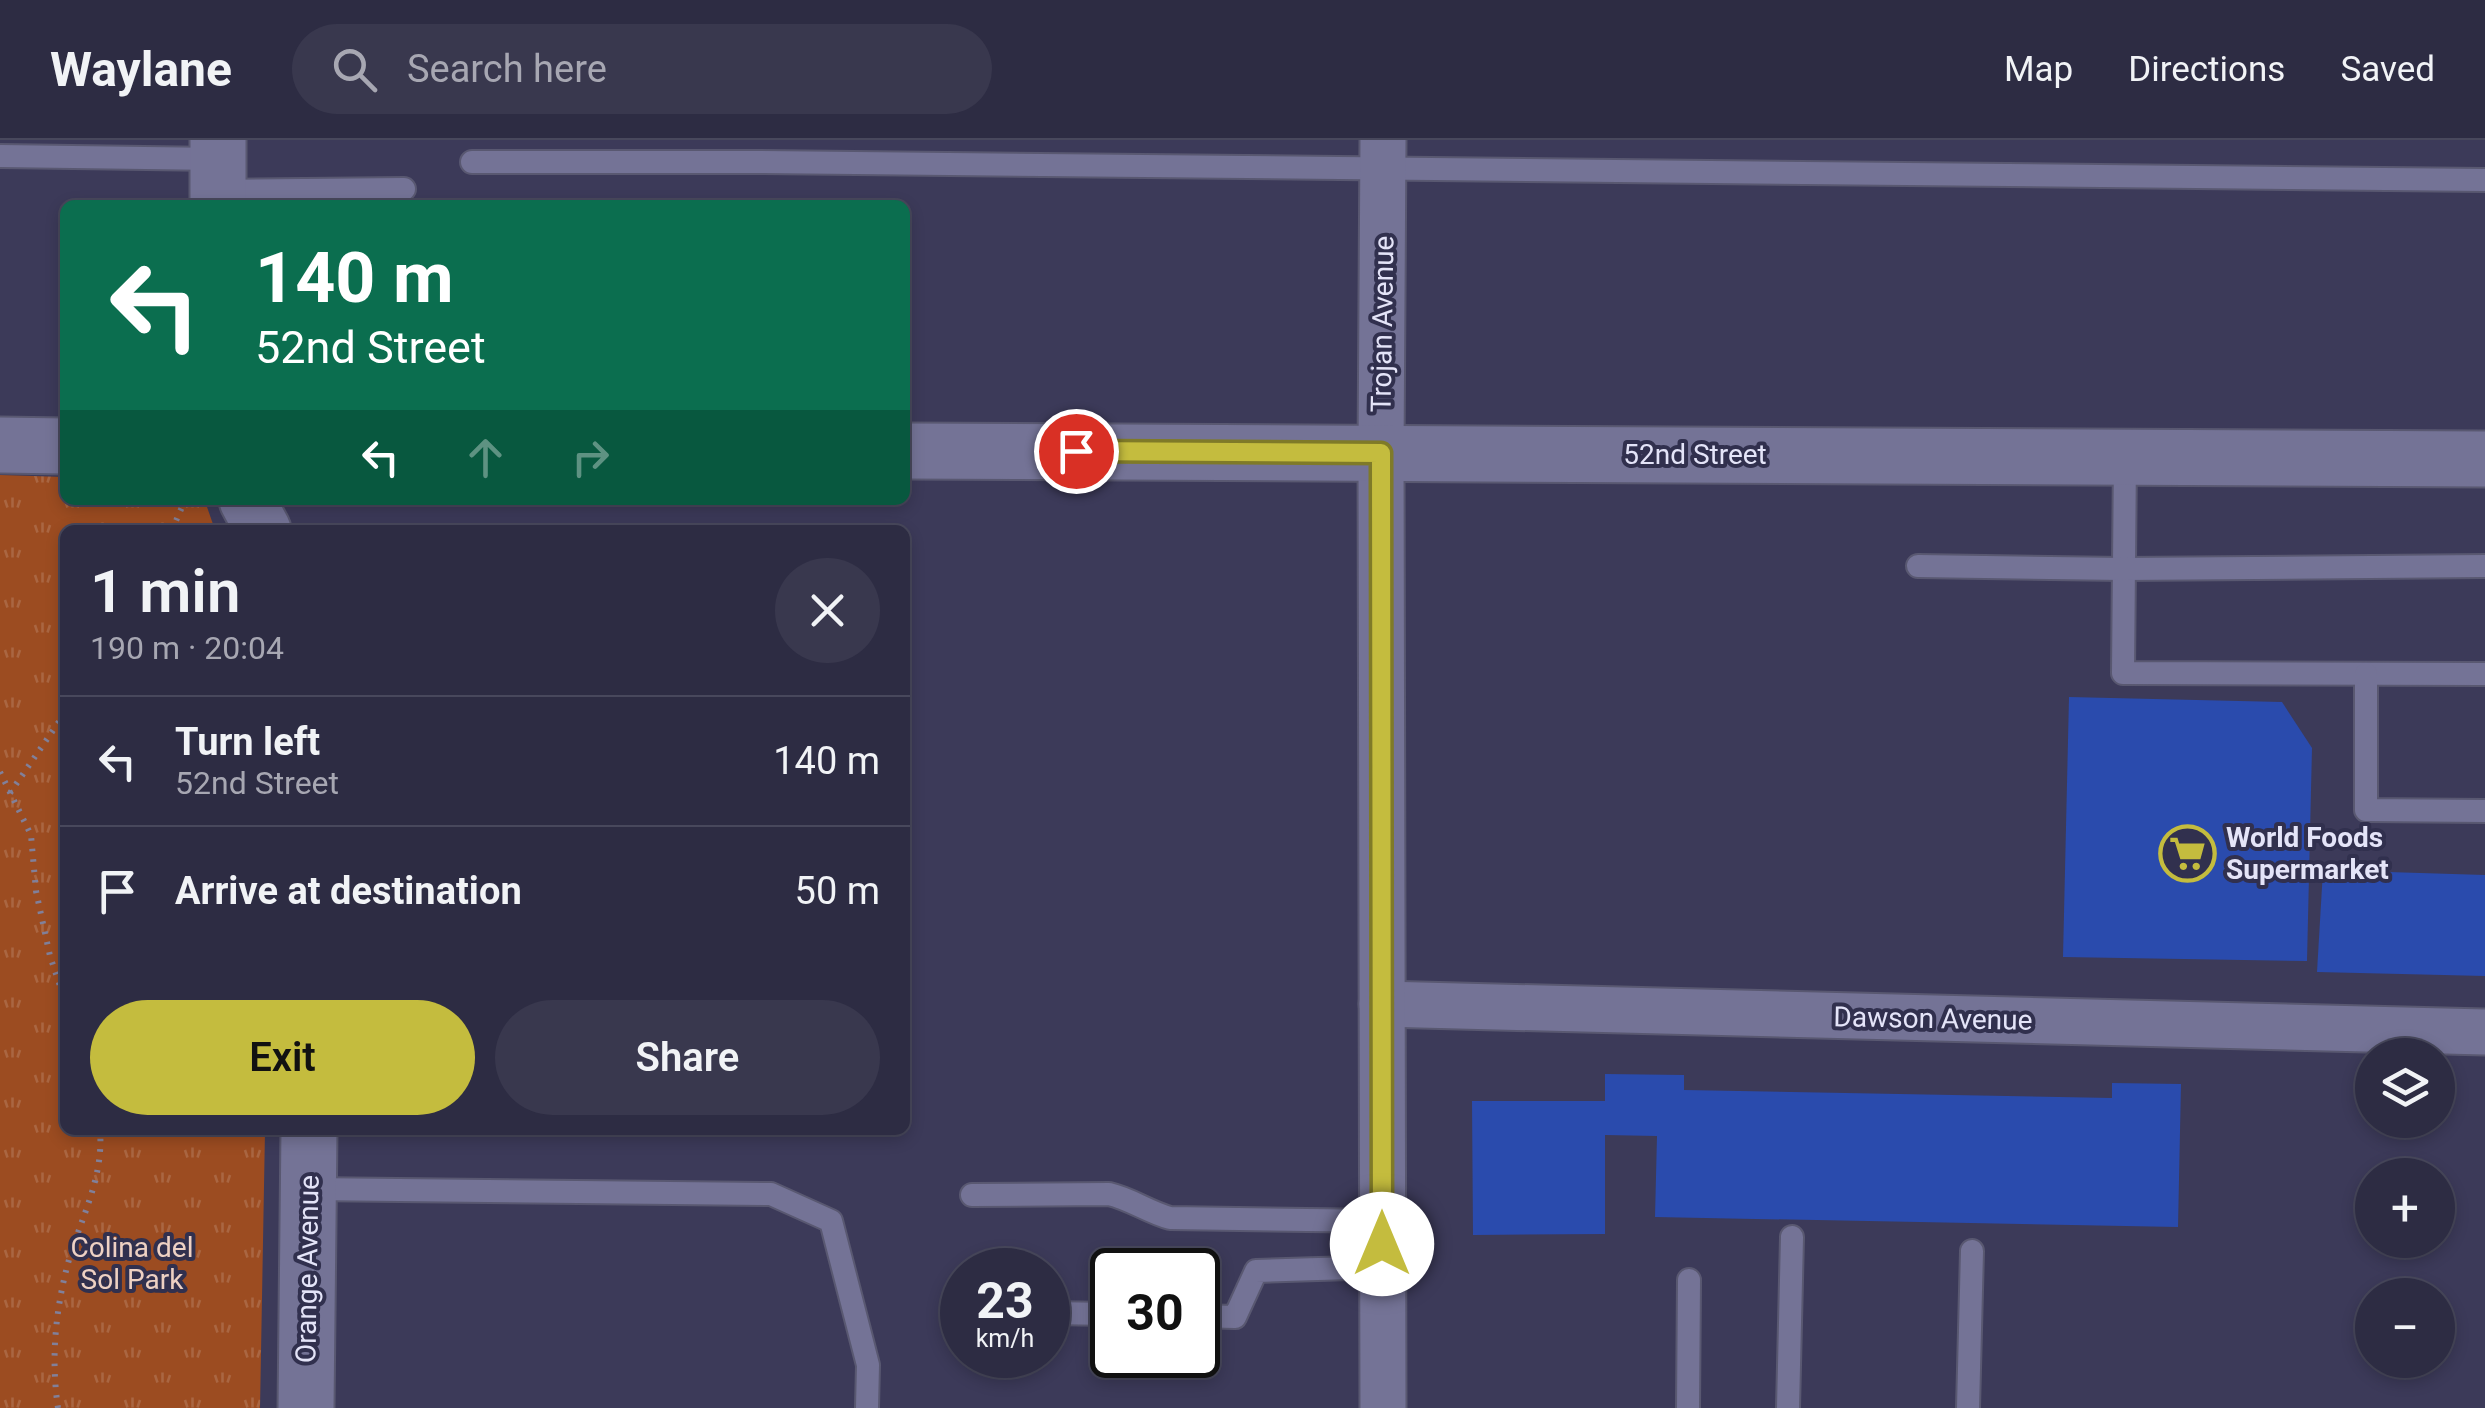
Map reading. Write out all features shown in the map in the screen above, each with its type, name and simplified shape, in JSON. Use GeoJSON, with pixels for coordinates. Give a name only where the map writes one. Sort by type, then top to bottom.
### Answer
{"type":"FeatureCollection","features":[{"type":"Feature","properties":{"kind":"street","name":"Trojan Avenue"},"geometry":{"type":"LineString","coordinates":[[1383,154],[1383,1408]]}},
{"type":"Feature","properties":{"kind":"street"},"geometry":{"type":"LineString","coordinates":[[0,445],[60,446]]}},
{"type":"Feature","properties":{"kind":"street","name":"52nd Street"},"geometry":{"type":"LineString","coordinates":[[910,450],[2485,458]]}},
{"type":"Feature","properties":{"kind":"street","name":"Dawson Avenue"},"geometry":{"type":"LineString","coordinates":[[1382,1004],[2485,1032]]}},
{"type":"Feature","properties":{"kind":"street","name":"Orange Avenue"},"geometry":{"type":"LineString","coordinates":[[306,1408],[309,1135]]}},
{"type":"Feature","properties":{"kind":"lane"},"geometry":{"type":"LineString","coordinates":[[472,162],[1383,154],[2485,180]]}},
{"type":"Feature","properties":{"kind":"lane"},"geometry":{"type":"LineString","coordinates":[[0,156],[404,188]]}},
{"type":"Feature","properties":{"kind":"lane"},"geometry":{"type":"LineString","coordinates":[[2125,456],[2122,672],[2485,674]]}},
{"type":"Feature","properties":{"kind":"lane"},"geometry":{"type":"LineString","coordinates":[[1918,566],[2485,566]]}},
{"type":"Feature","properties":{"kind":"lane"},"geometry":{"type":"LineString","coordinates":[[2366,674],[2366,810],[2485,811]]}},
{"type":"Feature","properties":{"kind":"lane"},"geometry":{"type":"LineString","coordinates":[[308,1189],[771,1194],[831,1221],[868,1365],[867,1408]]}},
{"type":"Feature","properties":{"kind":"lane"},"geometry":{"type":"LineString","coordinates":[[972,1196],[1108,1194],[1128,1198],[1170,1218],[1382,1221]]}},
{"type":"Feature","properties":{"kind":"lane"},"geometry":{"type":"LineString","coordinates":[[1788,1408],[1792,1237]]}},
{"type":"Feature","properties":{"kind":"lane"},"geometry":{"type":"LineString","coordinates":[[1968,1408],[1972,1252]]}},
{"type":"Feature","properties":{"kind":"lane"},"geometry":{"type":"LineString","coordinates":[[1220,1316],[1235,1316],[1256,1270],[1382,1268]]}},
{"type":"Feature","properties":{"kind":"lane"},"geometry":{"type":"LineString","coordinates":[[1688,1408],[1689,1280]]}},
{"type":"Feature","properties":{"kind":"path"},"geometry":{"type":"LineString","coordinates":[[10,792],[60,720]]}},
{"type":"Feature","properties":{"kind":"path"},"geometry":{"type":"LineString","coordinates":[[0,772],[31,835],[36,891],[60,987]]}},
{"type":"Feature","properties":{"kind":"path"},"geometry":{"type":"LineString","coordinates":[[58,1408],[54,1343],[67,1265],[96,1184],[100,1135]]}},
{"type":"Feature","properties":{"kind":"green space","name":"Colina del Sol Park"},"geometry":{"type":"Polygon","coordinates":[[[0,475],[60,477],[60,505],[203,505],[213,525],[60,525],[60,1135],[265,1135],[260,1408],[0,1408],[0,475]]]}},
{"type":"Feature","properties":{"kind":"building","name":"World Foods Supermarket"},"geometry":{"type":"Polygon","coordinates":[[[2069,697],[2282,702],[2312,748],[2307,961],[2063,957],[2069,697]]]}},
{"type":"Feature","properties":{"kind":"building"},"geometry":{"type":"Polygon","coordinates":[[[2323,870],[2485,875],[2485,976],[2317,972],[2323,870]]]}},
{"type":"Feature","properties":{"kind":"building"},"geometry":{"type":"Polygon","coordinates":[[[1605,1074],[1684,1075],[1684,1090],[2112,1098],[2112,1083],[2181,1084],[2178,1227],[1655,1217],[1657,1136],[1605,1135],[1605,1234],[1473,1235],[1472,1101],[1605,1101],[1605,1074]]]}},
{"type":"Feature","properties":{"kind":"place","name":"World Foods Supermarket"},"geometry":{"type":"Point","coordinates":[2187,853]}},
{"type":"Feature","properties":{"kind":"route"},"geometry":{"type":"LineString","coordinates":[[1076,451],[1381,453],[1382,1244]]}}]}
